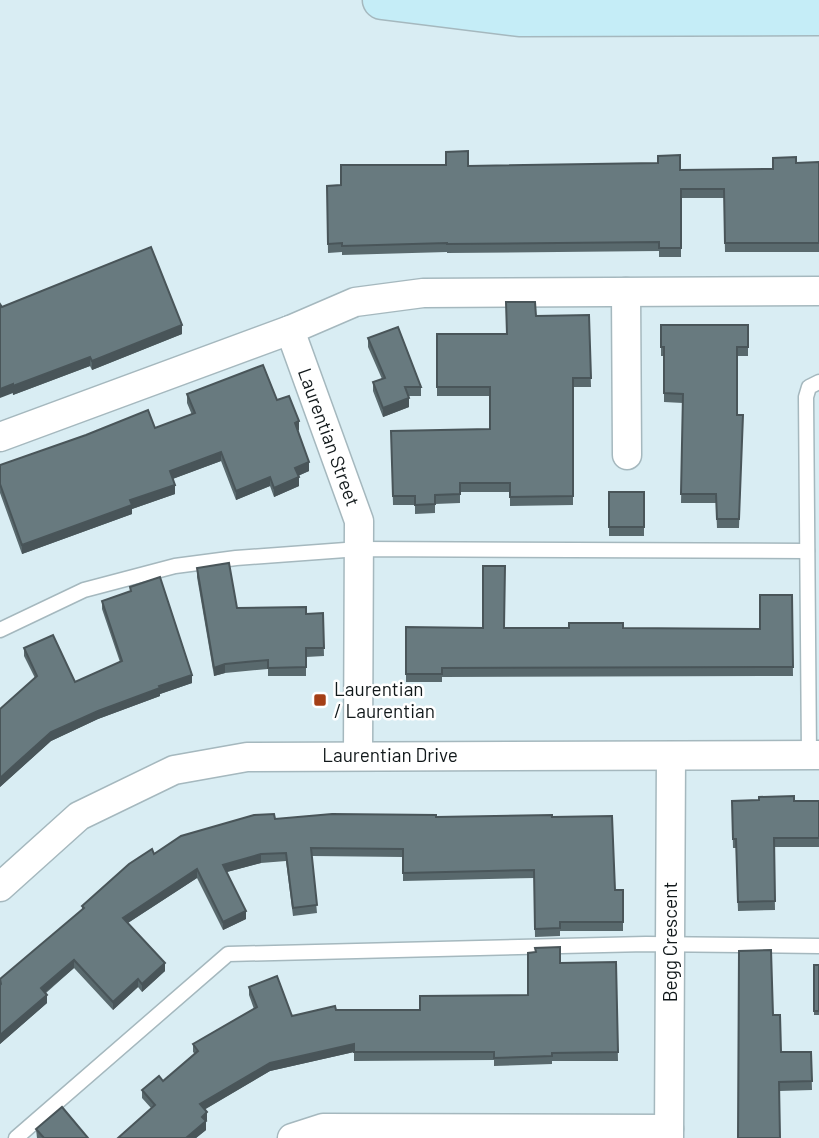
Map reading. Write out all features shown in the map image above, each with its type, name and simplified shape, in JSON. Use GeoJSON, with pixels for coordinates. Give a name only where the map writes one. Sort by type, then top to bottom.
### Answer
{"type":"FeatureCollection","features":[{"type":"Feature","properties":{"kind":"main road"},"geometry":{"type":"LineString","coordinates":[[382,0],[519,17],[819,16]]}},
{"type":"Feature","properties":{"kind":"street"},"geometry":{"type":"LineString","coordinates":[[626,292],[627,455]]}},
{"type":"Feature","properties":{"kind":"street"},"geometry":{"type":"LineString","coordinates":[[0,437],[290,330],[355,302],[423,293],[819,292]]}},
{"type":"Feature","properties":{"kind":"street","name":"Laurentian Street"},"geometry":{"type":"LineString","coordinates":[[290,330],[359,521],[358,755]]}},
{"type":"Feature","properties":{"kind":"street","name":"Laurentian Drive"},"geometry":{"type":"LineString","coordinates":[[0,887],[79,816],[174,770],[247,757],[814,755]]}},
{"type":"Feature","properties":{"kind":"street","name":"Begg Crescent"},"geometry":{"type":"LineString","coordinates":[[292,1138],[323,1128],[669,1133],[671,756]]}},
{"type":"Feature","properties":{"kind":"lane"},"geometry":{"type":"LineString","coordinates":[[814,755],[807,551],[806,397],[809,387],[819,382]]}},
{"type":"Feature","properties":{"kind":"lane"},"geometry":{"type":"LineString","coordinates":[[0,630],[84,590],[174,566],[236,558],[359,549],[807,551]]}},
{"type":"Feature","properties":{"kind":"lane"},"geometry":{"type":"LineString","coordinates":[[16,1138],[228,954],[670,944],[819,946]]}},
{"type":"Feature","properties":{"kind":"building"},"geometry":{"type":"Polygon","coordinates":[[[468,151],[468,166],[658,163],[658,156],[680,155],[680,170],[773,169],[773,158],[796,157],[796,163],[819,162],[819,243],[725,243],[724,189],[681,189],[681,248],[659,248],[659,242],[328,244],[327,186],[341,185],[341,165],[446,165],[446,152],[468,151]]]}},
{"type":"Feature","properties":{"kind":"building"},"geometry":{"type":"Polygon","coordinates":[[[151,247],[182,325],[92,361],[90,357],[0,389],[0,304],[2,307],[151,247]]]}},
{"type":"Feature","properties":{"kind":"building"},"geometry":{"type":"Polygon","coordinates":[[[506,302],[535,302],[536,316],[589,315],[591,378],[573,378],[573,496],[510,497],[510,483],[460,483],[460,494],[435,495],[435,504],[415,505],[415,496],[393,496],[391,431],[490,429],[490,387],[437,387],[437,334],[507,334],[506,302]]]}},
{"type":"Feature","properties":{"kind":"building"},"geometry":{"type":"Polygon","coordinates":[[[661,325],[748,325],[748,347],[737,347],[737,415],[743,415],[739,519],[717,519],[716,494],[681,494],[683,394],[664,393],[661,325]]]}},
{"type":"Feature","properties":{"kind":"building"},"geometry":{"type":"Polygon","coordinates":[[[398,327],[421,387],[405,387],[409,398],[383,408],[373,382],[385,378],[368,338],[398,327]]]}},
{"type":"Feature","properties":{"kind":"building"},"geometry":{"type":"Polygon","coordinates":[[[263,365],[277,400],[289,396],[299,421],[295,423],[309,462],[295,468],[299,477],[274,488],[270,477],[236,491],[221,452],[170,471],[175,485],[130,500],[132,505],[22,545],[0,484],[0,465],[148,410],[155,428],[195,413],[187,394],[263,365]]]}},
{"type":"Feature","properties":{"kind":"building"},"geometry":{"type":"Polygon","coordinates":[[[609,492],[644,492],[644,527],[609,527],[609,492]]]}},
{"type":"Feature","properties":{"kind":"building"},"geometry":{"type":"Polygon","coordinates":[[[229,563],[237,608],[306,607],[306,614],[323,613],[324,648],[306,648],[306,667],[268,668],[268,660],[225,664],[214,668],[197,568],[229,563]]]}},
{"type":"Feature","properties":{"kind":"building"},"geometry":{"type":"Polygon","coordinates":[[[483,566],[505,566],[504,628],[569,628],[569,623],[623,623],[623,628],[760,629],[760,595],[792,595],[793,667],[442,668],[442,674],[406,674],[406,627],[483,628],[483,566]]]}},
{"type":"Feature","properties":{"kind":"building"},"geometry":{"type":"Polygon","coordinates":[[[160,577],[192,675],[159,686],[160,688],[51,732],[0,778],[0,709],[37,676],[24,648],[53,635],[75,682],[122,661],[102,601],[131,591],[130,587],[160,577]]]}},
{"type":"Feature","properties":{"kind":"building"},"geometry":{"type":"Polygon","coordinates":[[[794,796],[794,801],[819,801],[819,838],[774,838],[775,901],[738,902],[732,801],[794,796]]]}},
{"type":"Feature","properties":{"kind":"building"},"geometry":{"type":"Polygon","coordinates":[[[274,814],[275,819],[332,814],[436,817],[612,816],[615,890],[623,890],[623,922],[560,922],[560,928],[535,929],[534,870],[403,873],[403,849],[311,848],[317,905],[293,908],[286,853],[261,854],[223,865],[246,911],[223,922],[197,869],[123,918],[165,963],[142,984],[138,979],[113,1002],[74,960],[41,988],[47,995],[0,1035],[0,979],[84,908],[82,906],[129,864],[152,849],[154,854],[181,836],[254,815],[274,814]]]}},
{"type":"Feature","properties":{"kind":"building"},"geometry":{"type":"Polygon","coordinates":[[[560,947],[560,963],[616,962],[618,1052],[552,1053],[552,1056],[494,1058],[494,1052],[354,1052],[354,1044],[270,1063],[200,1104],[207,1112],[202,1117],[206,1121],[186,1138],[118,1138],[155,1105],[142,1090],[159,1076],[163,1081],[198,1051],[193,1044],[257,1007],[249,987],[277,976],[292,1016],[335,1006],[336,1010],[420,1010],[420,996],[528,995],[528,953],[536,952],[535,948],[560,947]]]}},
{"type":"Feature","properties":{"kind":"building"},"geometry":{"type":"Polygon","coordinates":[[[771,950],[773,1015],[780,1015],[781,1052],[811,1052],[812,1081],[779,1082],[780,1138],[738,1138],[739,951],[771,950]]]}},
{"type":"Feature","properties":{"kind":"building"},"geometry":{"type":"Polygon","coordinates":[[[814,965],[819,965],[819,1011],[814,1011],[814,965]]]}},
{"type":"Feature","properties":{"kind":"building"},"geometry":{"type":"Polygon","coordinates":[[[62,1107],[88,1138],[44,1138],[36,1129],[62,1107]]]}},
{"type":"Feature","properties":{"kind":"place","name":"Laurentian / Laurentian"},"geometry":{"type":"Point","coordinates":[320,700]}}]}
